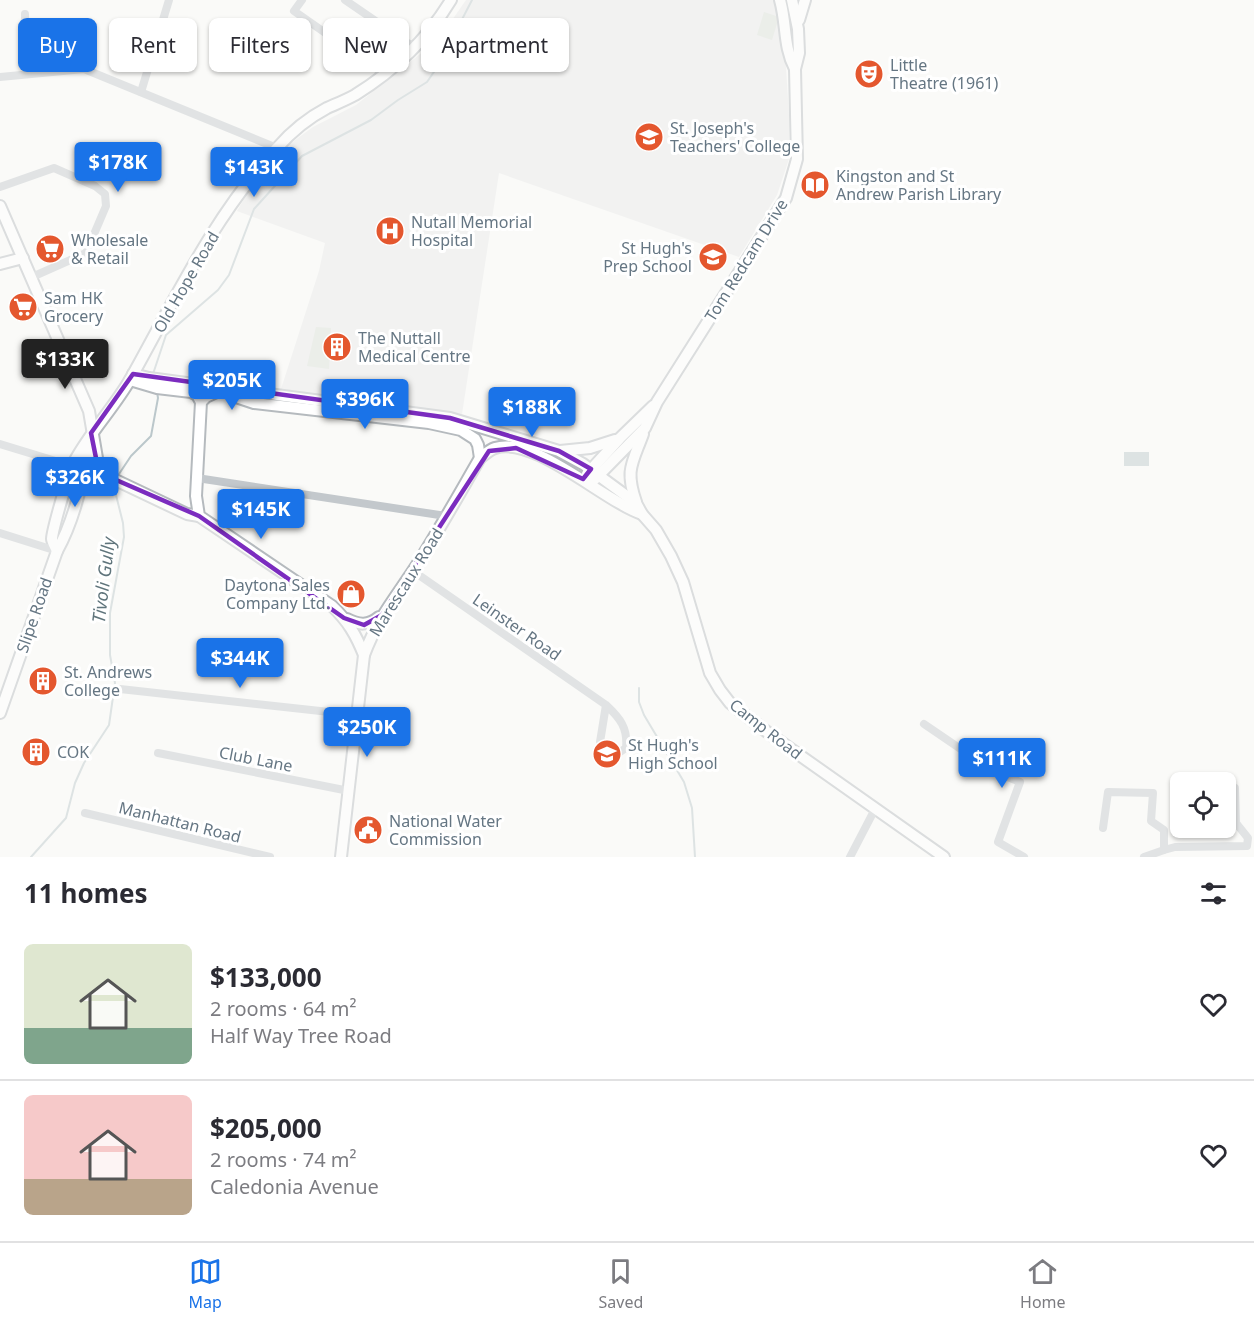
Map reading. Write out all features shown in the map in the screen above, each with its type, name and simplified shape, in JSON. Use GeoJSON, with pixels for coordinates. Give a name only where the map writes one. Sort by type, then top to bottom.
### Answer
{"type":"FeatureCollection","features":[{"type":"Feature","properties":{"kind":"main road","name":"Old Hope Road"},"geometry":{"type":"LineString","coordinates":[[91,433],[132,377],[168,311],[230,208],[277,148],[297,128],[325,109],[353,96],[415,48],[436,25],[451,0]]}},
{"type":"Feature","properties":{"kind":"main road","name":"Tom Redcam Drive"},"geometry":{"type":"LineString","coordinates":[[780,0],[787,54],[795,69]]}},
{"type":"Feature","properties":{"kind":"main road","name":"Tom Redcam Drive"},"geometry":{"type":"LineString","coordinates":[[595,472],[645,428],[657,402],[786,198],[797,159],[795,69],[799,53],[798,29],[792,0]]}},
{"type":"Feature","properties":{"kind":"main road"},"geometry":{"type":"LineString","coordinates":[[798,29],[800,12],[805,0]]}},
{"type":"Feature","properties":{"kind":"main road"},"geometry":{"type":"LineString","coordinates":[[0,206],[86,402],[96,458],[113,480]]}},
{"type":"Feature","properties":{"kind":"main road"},"geometry":{"type":"LineString","coordinates":[[0,264],[23,258]]}},
{"type":"Feature","properties":{"kind":"main road"},"geometry":{"type":"LineString","coordinates":[[132,377],[190,392],[197,395],[201,402],[196,496],[199,516]]}},
{"type":"Feature","properties":{"kind":"main road"},"geometry":{"type":"LineString","coordinates":[[154,383],[226,388],[450,418],[559,451],[597,446],[620,438]]}},
{"type":"Feature","properties":{"kind":"main road"},"geometry":{"type":"LineString","coordinates":[[201,402],[206,397],[226,388]]}},
{"type":"Feature","properties":{"kind":"main road"},"geometry":{"type":"LineString","coordinates":[[226,388],[239,398],[254,403],[429,423],[461,430],[475,439],[480,458]]}},
{"type":"Feature","properties":{"kind":"main road","name":"Tom Redcam Drive"},"geometry":{"type":"LineString","coordinates":[[586,482],[620,438],[657,402]]}},
{"type":"Feature","properties":{"kind":"main road"},"geometry":{"type":"LineString","coordinates":[[636,503],[629,470],[645,428]]}},
{"type":"Feature","properties":{"kind":"main road","name":"Slipe Road"},"geometry":{"type":"LineString","coordinates":[[57,551],[52,539],[72,466],[91,433]]}},
{"type":"Feature","properties":{"kind":"main road","name":"Slipe Road"},"geometry":{"type":"LineString","coordinates":[[0,713],[57,551],[63,540],[80,486],[91,433]]}},
{"type":"Feature","properties":{"kind":"main road","name":"Camp Road"},"geometry":{"type":"LineString","coordinates":[[480,458],[496,448],[516,448],[565,468],[629,510],[642,514]]}},
{"type":"Feature","properties":{"kind":"main road","name":"Camp Road"},"geometry":{"type":"LineString","coordinates":[[559,451],[595,472],[636,503],[656,530],[683,582],[710,673],[720,690],[740,711],[771,735],[944,857]]}},
{"type":"Feature","properties":{"kind":"main road","name":"Marescaux Road"},"geometry":{"type":"LineString","coordinates":[[341,857],[364,655],[382,615],[412,572],[480,458]]}},
{"type":"Feature","properties":{"kind":"main road"},"geometry":{"type":"LineString","coordinates":[[80,486],[96,478],[113,480],[187,514],[199,516],[281,571],[344,618],[364,625],[382,615]]}},
{"type":"Feature","properties":{"kind":"main road"},"geometry":{"type":"LineString","coordinates":[[344,618],[356,634],[364,655]]}},
{"type":"Feature","properties":{"kind":"street"},"geometry":{"type":"LineString","coordinates":[[141,92],[170,0]]}},
{"type":"Feature","properties":{"kind":"street"},"geometry":{"type":"LineString","coordinates":[[302,0],[294,11],[384,74]]}},
{"type":"Feature","properties":{"kind":"street"},"geometry":{"type":"LineString","coordinates":[[345,0],[415,48]]}},
{"type":"Feature","properties":{"kind":"street"},"geometry":{"type":"LineString","coordinates":[[25,14],[26,74]]}},
{"type":"Feature","properties":{"kind":"street"},"geometry":{"type":"LineString","coordinates":[[0,77],[84,69],[277,148]]}},
{"type":"Feature","properties":{"kind":"street"},"geometry":{"type":"LineString","coordinates":[[0,187],[54,168],[95,186],[105,194],[106,206],[86,253],[32,277]]}},
{"type":"Feature","properties":{"kind":"street"},"geometry":{"type":"LineString","coordinates":[[0,444],[72,466]]}},
{"type":"Feature","properties":{"kind":"street"},"geometry":{"type":"LineString","coordinates":[[197,478],[446,516]]}},
{"type":"Feature","properties":{"kind":"street"},"geometry":{"type":"LineString","coordinates":[[0,533],[57,551]]}},
{"type":"Feature","properties":{"kind":"street","name":"Leinster Road"},"geometry":{"type":"LineString","coordinates":[[412,572],[606,705],[618,715],[626,730],[626,748],[620,752],[605,749],[600,742],[606,705]]}},
{"type":"Feature","properties":{"kind":"street"},"geometry":{"type":"LineString","coordinates":[[120,689],[357,715]]}},
{"type":"Feature","properties":{"kind":"street"},"geometry":{"type":"LineString","coordinates":[[924,724],[993,771],[1020,782],[998,842],[1024,857]]}},
{"type":"Feature","properties":{"kind":"street","name":"Club Lane"},"geometry":{"type":"LineString","coordinates":[[158,753],[349,791]]}},
{"type":"Feature","properties":{"kind":"street"},"geometry":{"type":"LineString","coordinates":[[1103,828],[1108,792],[1153,793],[1151,821],[1164,830],[1164,850]]}},
{"type":"Feature","properties":{"kind":"street"},"geometry":{"type":"LineString","coordinates":[[850,857],[875,809]]}},
{"type":"Feature","properties":{"kind":"street","name":"Manhattan Road"},"geometry":{"type":"LineString","coordinates":[[85,813],[270,857]]}},
{"type":"Feature","properties":{"kind":"street"},"geometry":{"type":"LineString","coordinates":[[1144,857],[1175,847],[1250,846],[1248,838],[1236,823]]}},
{"type":"Feature","properties":{"kind":"highlighted area"},"geometry":{"type":"Polygon","coordinates":[[[133,374],[450,418],[559,451],[591,469],[583,479],[516,448],[489,451],[382,615],[364,625],[344,618],[199,516],[107,476],[96,458],[91,433],[133,374]]]}},
{"type":"Feature","properties":{"kind":"shaded area"},"geometry":{"type":"Polygon","coordinates":[[[466,0],[776,0],[783,20],[789,115],[789,159],[777,195],[739,257],[499,173],[462,414],[281,389],[319,271],[325,243],[237,211],[258,175],[283,149],[313,127],[356,105],[398,72],[409,72],[409,63],[421,53],[421,72],[569,72],[569,18],[454,18],[466,0]]]}},
{"type":"Feature","properties":{"kind":"shaded area"},"geometry":{"type":"Polygon","coordinates":[[[764,12],[779,17],[772,40],[757,35],[764,12]]]}},
{"type":"Feature","properties":{"kind":"shaded area"},"geometry":{"type":"Polygon","coordinates":[[[316,327],[331,328],[329,369],[307,366],[316,327]]]}},
{"type":"Feature","properties":{"kind":"shaded area"},"geometry":{"type":"Polygon","coordinates":[[[1124,452],[1149,452],[1149,466],[1124,466],[1124,452]]]}},
{"type":"Feature","properties":{"kind":"waterway","name":"Tivoli Gully"},"geometry":{"type":"LineString","coordinates":[[153,374],[166,335],[218,290],[229,275],[254,209],[302,156],[371,120],[427,82],[438,66],[472,0]]}},
{"type":"Feature","properties":{"kind":"waterway","name":"Tivoli Gully"},"geometry":{"type":"LineString","coordinates":[[117,477],[131,456],[151,436],[158,398],[157,392]]}},
{"type":"Feature","properties":{"kind":"waterway","name":"Tivoli Gully"},"geometry":{"type":"LineString","coordinates":[[31,857],[66,818],[75,783],[84,763],[109,725],[115,683],[110,655],[110,613],[124,537],[116,486]]}},
{"type":"Feature","properties":{"kind":"waterway"},"geometry":{"type":"LineString","coordinates":[[639,688],[639,702],[644,715],[684,782],[692,808],[695,857]]}},
{"type":"Feature","properties":{"kind":"place","name":"Little Theatre (1961)"},"geometry":{"type":"Point","coordinates":[869,74]}},
{"type":"Feature","properties":{"kind":"place","name":"St. Joseph's Teachers' College"},"geometry":{"type":"Point","coordinates":[649,137]}},
{"type":"Feature","properties":{"kind":"place","name":"Kingston and St Andrew Parish Library"},"geometry":{"type":"Point","coordinates":[815,185]}},
{"type":"Feature","properties":{"kind":"place","name":"Nutall Memorial Hospital"},"geometry":{"type":"Point","coordinates":[390,231]}},
{"type":"Feature","properties":{"kind":"place","name":"Wholesale & Retail"},"geometry":{"type":"Point","coordinates":[50,249]}},
{"type":"Feature","properties":{"kind":"place","name":"St Hugh's Prep School"},"geometry":{"type":"Point","coordinates":[713,257]}},
{"type":"Feature","properties":{"kind":"place","name":"Sam HK Grocery"},"geometry":{"type":"Point","coordinates":[23,307]}},
{"type":"Feature","properties":{"kind":"place","name":"The Nuttall Medical Centre"},"geometry":{"type":"Point","coordinates":[337,347]}},
{"type":"Feature","properties":{"kind":"place","name":"Daytona Sales Company Ltd."},"geometry":{"type":"Point","coordinates":[351,594]}},
{"type":"Feature","properties":{"kind":"place","name":"St. Andrews College"},"geometry":{"type":"Point","coordinates":[43,681]}},
{"type":"Feature","properties":{"kind":"place","name":"COK"},"geometry":{"type":"Point","coordinates":[36,752]}},
{"type":"Feature","properties":{"kind":"place","name":"St Hugh's High School"},"geometry":{"type":"Point","coordinates":[607,754]}},
{"type":"Feature","properties":{"kind":"place","name":"National Water Commission"},"geometry":{"type":"Point","coordinates":[368,830]}}]}
